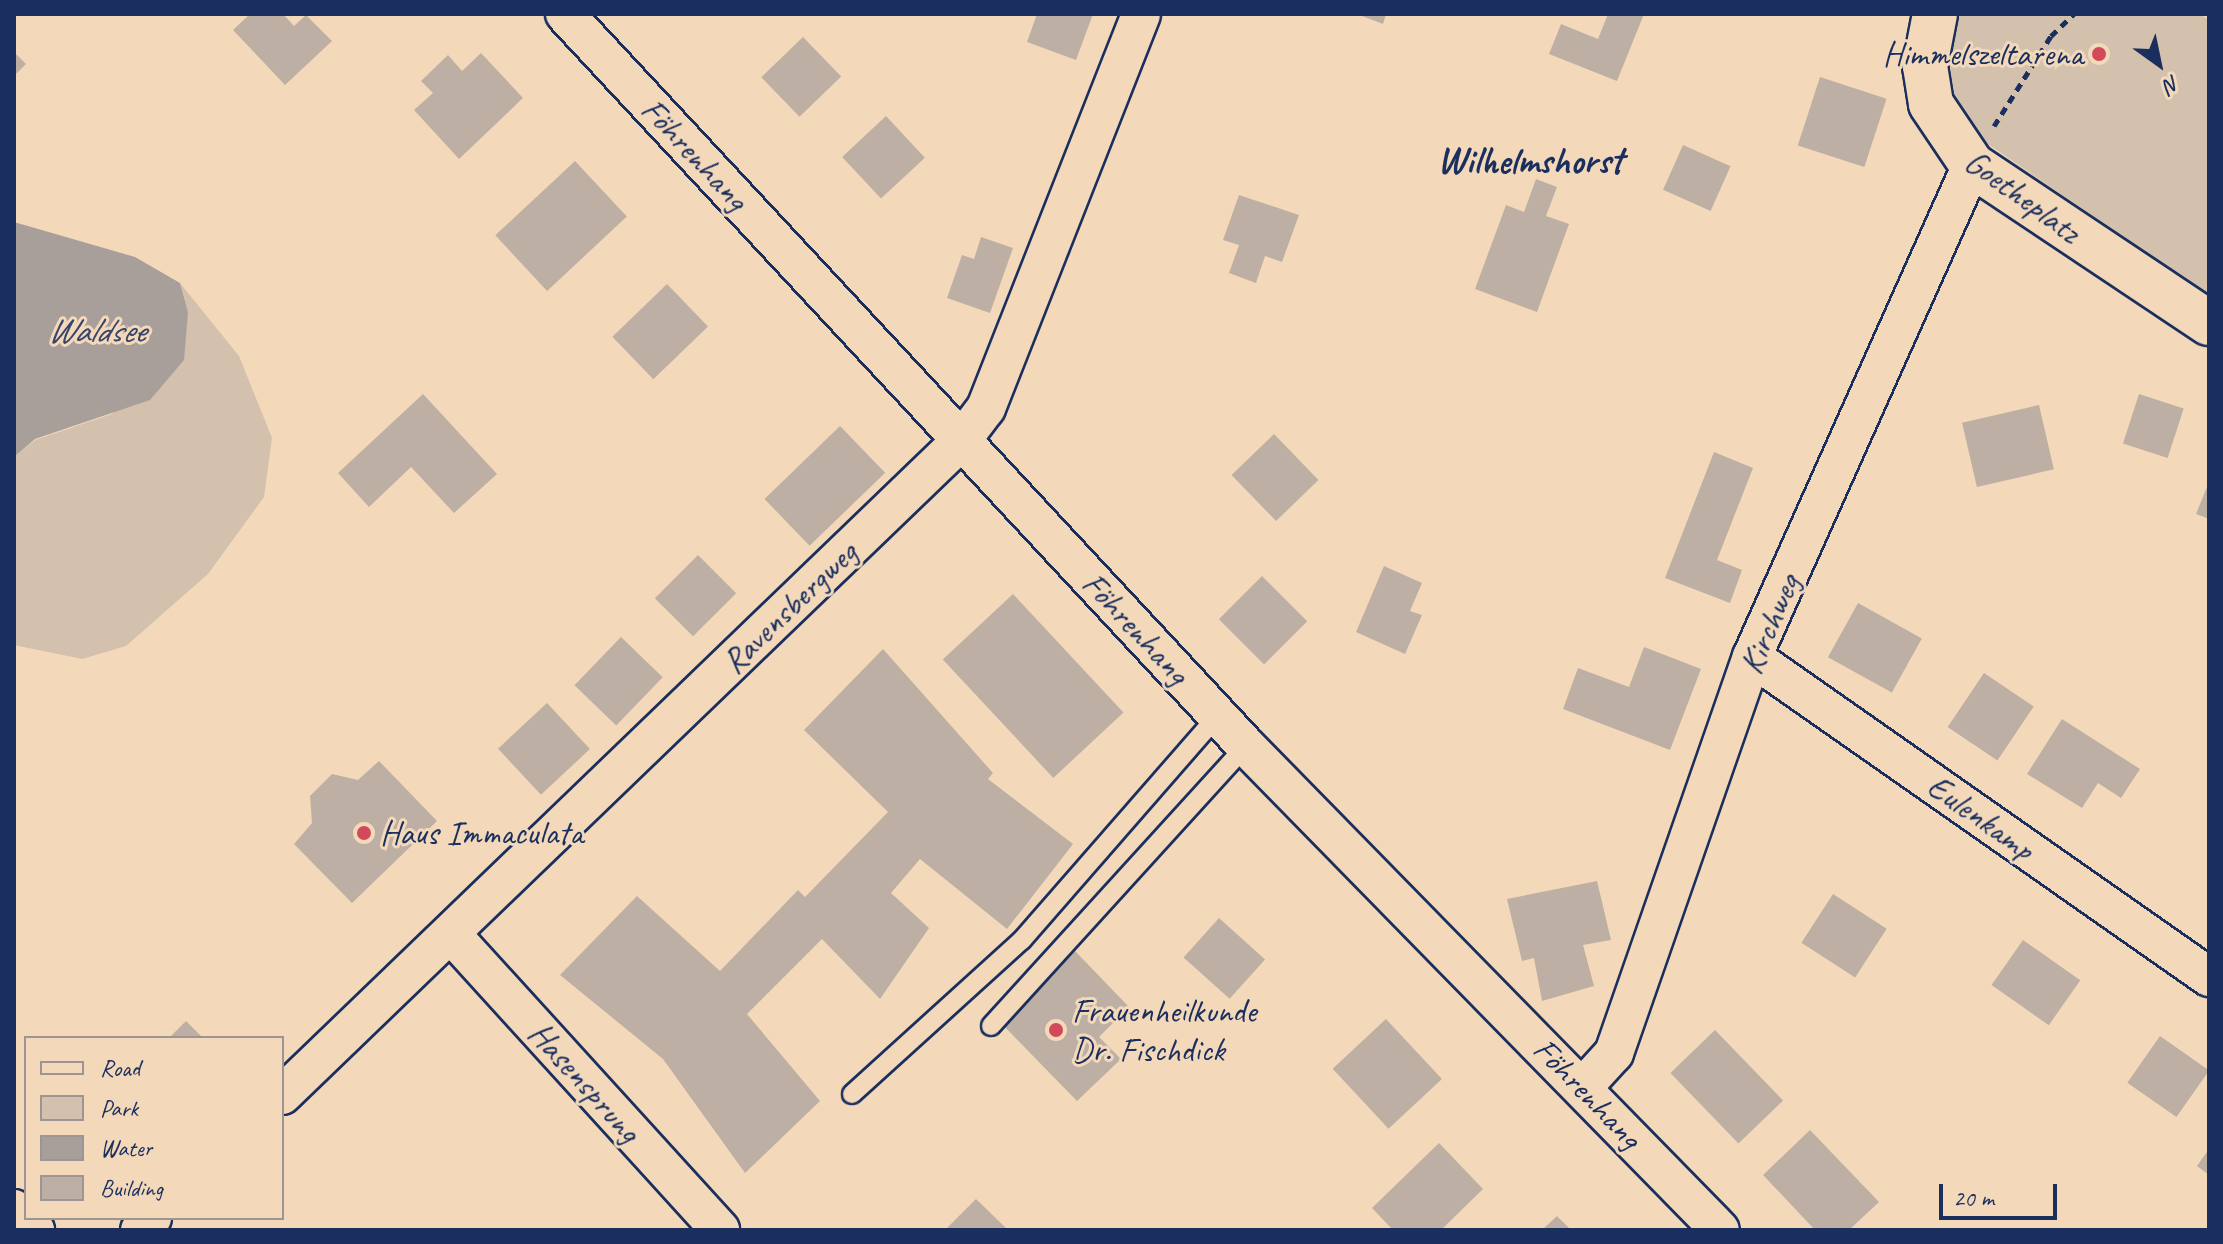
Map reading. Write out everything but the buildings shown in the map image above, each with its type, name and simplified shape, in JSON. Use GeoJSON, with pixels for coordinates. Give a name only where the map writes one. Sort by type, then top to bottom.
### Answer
{"type":"FeatureCollection","features":[{"type":"Feature","properties":{"kind":"street","name":"Föhrenhang"},"geometry":{"type":"LineString","coordinates":[[565,14],[1246,746],[1720,1230]]}},
{"type":"Feature","properties":{"kind":"street","name":"Ravensbergweg"},"geometry":{"type":"LineString","coordinates":[[284,1093],[961,441],[986,408],[1141,14]]}},
{"type":"Feature","properties":{"kind":"street","name":"Goetheplatz"},"geometry":{"type":"LineString","coordinates":[[1935,14],[1925,66],[1931,104],[1972,165],[2209,323]]}},
{"type":"Feature","properties":{"kind":"street","name":"Kirchweg"},"geometry":{"type":"LineString","coordinates":[[1583,1087],[1614,1053],[1752,657],[1972,165]]}},
{"type":"Feature","properties":{"kind":"street","name":"Eulenkamp"},"geometry":{"type":"LineString","coordinates":[[1752,657],[2209,977]]}},
{"type":"Feature","properties":{"kind":"street","name":"Hasensprung"},"geometry":{"type":"LineString","coordinates":[[451,934],[720,1230]]}},
{"type":"Feature","properties":{"kind":"lane"},"geometry":{"type":"LineString","coordinates":[[852,1094],[1022,940],[1218,715]]}},
{"type":"Feature","properties":{"kind":"lane"},"geometry":{"type":"LineString","coordinates":[[991,1026],[1246,746]]}},
{"type":"Feature","properties":{"kind":"path"},"geometry":{"type":"LineString","coordinates":[[1972,165],[2015,88],[2074,14]]}},
{"type":"Feature","properties":{"kind":"green space"},"geometry":{"type":"Polygon","coordinates":[[[1960,14],[2200,14],[2209,20],[2209,295],[1982,140],[1953,93],[1948,44],[1960,14]]]}},
{"type":"Feature","properties":{"kind":"green space","name":"Waldsee"},"geometry":{"type":"Polygon","coordinates":[[[180,283],[239,356],[272,438],[264,497],[208,574],[126,646],[82,659],[14,645],[14,457],[35,440],[112,414],[188,312],[180,283]]]}},
{"type":"Feature","properties":{"kind":"water","name":"Waldsee"},"geometry":{"type":"Polygon","coordinates":[[[14,222],[135,257],[180,283],[188,312],[184,360],[150,400],[35,439],[14,457],[14,222]]]}},
{"type":"Feature","properties":{"kind":"place","name":"Himmelszeltarena"},"geometry":{"type":"Point","coordinates":[2099,54]}},
{"type":"Feature","properties":{"kind":"place","name":"Haus Immaculata"},"geometry":{"type":"Point","coordinates":[364,833]}},
{"type":"Feature","properties":{"kind":"place","name":"Frauenheilkunde Dr. Fischdick"},"geometry":{"type":"Point","coordinates":[1056,1030]}},
{"type":"Feature","properties":{"kind":"district","name":"Wilhelmshorst"},"geometry":{"type":"Point","coordinates":[1530,161]}}]}
